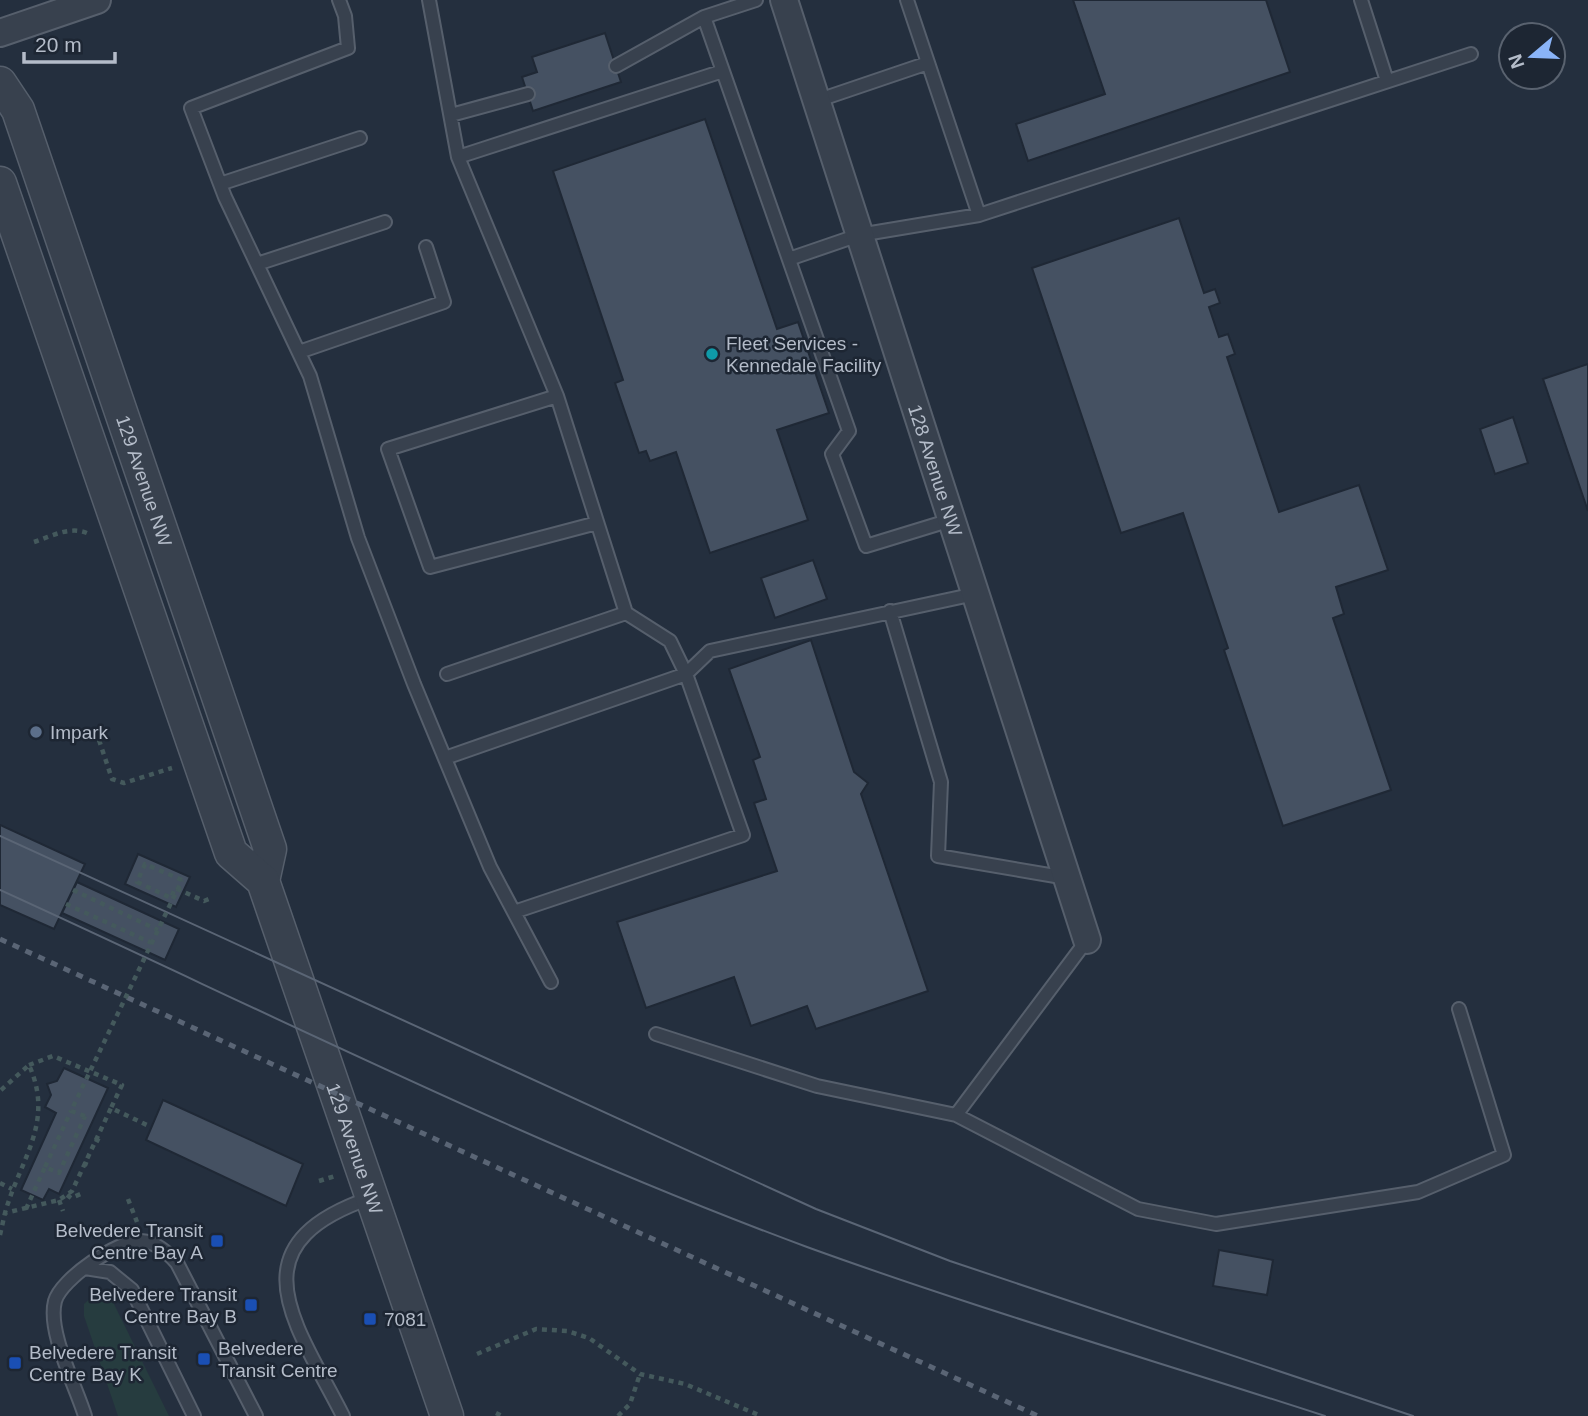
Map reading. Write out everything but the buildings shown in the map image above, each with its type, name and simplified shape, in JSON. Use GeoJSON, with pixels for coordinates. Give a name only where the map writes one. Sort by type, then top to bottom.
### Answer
{"type":"FeatureCollection","features":[{"type":"Feature","properties":{"kind":"street"},"geometry":{"type":"LineString","coordinates":[[0,33],[97,0]]}},
{"type":"Feature","properties":{"kind":"street","name":"128 Avenue NW"},"geometry":{"type":"LineString","coordinates":[[784,0],[1087,940]]}},
{"type":"Feature","properties":{"kind":"street","name":"129 Avenue NW"},"geometry":{"type":"LineString","coordinates":[[0,83],[18,110],[270,849],[263,881]]}},
{"type":"Feature","properties":{"kind":"street","name":"129 Avenue NW"},"geometry":{"type":"LineString","coordinates":[[0,183],[231,853],[263,881],[447,1416]]}},
{"type":"Feature","properties":{"kind":"lane"},"geometry":{"type":"LineString","coordinates":[[339,0],[345,16],[348,48],[191,108],[220,184],[310,376],[358,538],[445,758],[490,866],[551,982]]}},
{"type":"Feature","properties":{"kind":"lane"},"geometry":{"type":"LineString","coordinates":[[429,0],[458,156],[557,396],[626,613],[670,641],[686,674],[743,835],[514,912]]}},
{"type":"Feature","properties":{"kind":"lane"},"geometry":{"type":"LineString","coordinates":[[616,66],[704,17],[756,0]]}},
{"type":"Feature","properties":{"kind":"lane"},"geometry":{"type":"LineString","coordinates":[[907,0],[979,215]]}},
{"type":"Feature","properties":{"kind":"lane"},"geometry":{"type":"LineString","coordinates":[[1361,0],[1388,81]]}},
{"type":"Feature","properties":{"kind":"lane"},"geometry":{"type":"LineString","coordinates":[[704,17],[849,431],[832,454],[866,546],[951,520]]}},
{"type":"Feature","properties":{"kind":"lane"},"geometry":{"type":"LineString","coordinates":[[789,259],[859,235],[979,215],[1471,54]]}},
{"type":"Feature","properties":{"kind":"lane"},"geometry":{"type":"LineString","coordinates":[[817,101],[928,63]]}},
{"type":"Feature","properties":{"kind":"lane"},"geometry":{"type":"LineString","coordinates":[[458,156],[723,71]]}},
{"type":"Feature","properties":{"kind":"lane"},"geometry":{"type":"LineString","coordinates":[[451,116],[528,94]]}},
{"type":"Feature","properties":{"kind":"lane"},"geometry":{"type":"LineString","coordinates":[[220,184],[360,138]]}},
{"type":"Feature","properties":{"kind":"lane"},"geometry":{"type":"LineString","coordinates":[[257,264],[385,222]]}},
{"type":"Feature","properties":{"kind":"lane"},"geometry":{"type":"LineString","coordinates":[[299,352],[444,302],[426,247]]}},
{"type":"Feature","properties":{"kind":"lane"},"geometry":{"type":"LineString","coordinates":[[557,396],[388,449],[430,567],[597,523]]}},
{"type":"Feature","properties":{"kind":"lane"},"geometry":{"type":"LineString","coordinates":[[445,758],[686,674],[710,652],[975,594]]}},
{"type":"Feature","properties":{"kind":"lane"},"geometry":{"type":"LineString","coordinates":[[890,611],[941,782],[938,856],[1067,878]]}},
{"type":"Feature","properties":{"kind":"lane"},"geometry":{"type":"LineString","coordinates":[[447,674],[626,613]]}},
{"type":"Feature","properties":{"kind":"lane"},"geometry":{"type":"LineString","coordinates":[[956,1115],[1087,940]]}},
{"type":"Feature","properties":{"kind":"lane"},"geometry":{"type":"LineString","coordinates":[[656,1034],[817,1086],[956,1115],[1138,1209],[1216,1224],[1418,1192],[1504,1155],[1459,1009]]}},
{"type":"Feature","properties":{"kind":"lane"},"geometry":{"type":"LineString","coordinates":[[342,1416],[290,1311],[284,1284],[285,1270],[299,1244],[330,1214],[370,1198]]}},
{"type":"Feature","properties":{"kind":"lane"},"geometry":{"type":"LineString","coordinates":[[85,1416],[56,1331],[55,1302],[64,1284],[85,1268],[127,1243],[141,1241],[167,1253],[186,1277],[256,1416]]}},
{"type":"Feature","properties":{"kind":"lane"},"geometry":{"type":"LineString","coordinates":[[85,1268],[110,1272],[132,1290],[194,1416]]}},
{"type":"Feature","properties":{"kind":"path"},"geometry":{"type":"LineString","coordinates":[[34,542],[76,530],[93,536]]}},
{"type":"Feature","properties":{"kind":"path"},"geometry":{"type":"LineString","coordinates":[[99,740],[112,779],[117,782],[124,783],[176,766]]}},
{"type":"Feature","properties":{"kind":"path"},"geometry":{"type":"LineString","coordinates":[[25,1209],[71,1111],[152,943],[158,930],[182,880],[145,864],[137,882],[171,898],[175,888],[204,901],[209,899]]}},
{"type":"Feature","properties":{"kind":"path"},"geometry":{"type":"LineString","coordinates":[[73,890],[158,930]]}},
{"type":"Feature","properties":{"kind":"path"},"geometry":{"type":"LineString","coordinates":[[66,904],[152,943]]}},
{"type":"Feature","properties":{"kind":"path"},"geometry":{"type":"LineString","coordinates":[[1,1090],[29,1065],[53,1056],[122,1086],[83,1163],[72,1191],[59,1200],[5,1213]]}},
{"type":"Feature","properties":{"kind":"path"},"geometry":{"type":"LineString","coordinates":[[0,1235],[12,1189],[40,1118],[37,1088],[29,1065]]}},
{"type":"Feature","properties":{"kind":"path"},"geometry":{"type":"LineString","coordinates":[[111,1108],[149,1126]]}},
{"type":"Feature","properties":{"kind":"path"},"geometry":{"type":"LineString","coordinates":[[45,1167],[59,1173],[85,1116],[71,1111]]}},
{"type":"Feature","properties":{"kind":"path"},"geometry":{"type":"LineString","coordinates":[[95,1139],[101,1142]]}},
{"type":"Feature","properties":{"kind":"path"},"geometry":{"type":"LineString","coordinates":[[83,1163],[90,1166]]}},
{"type":"Feature","properties":{"kind":"path"},"geometry":{"type":"LineString","coordinates":[[0,1183],[12,1189]]}},
{"type":"Feature","properties":{"kind":"path"},"geometry":{"type":"LineString","coordinates":[[67,1195],[71,1198],[83,1193]]}},
{"type":"Feature","properties":{"kind":"path"},"geometry":{"type":"LineString","coordinates":[[59,1200],[63,1211]]}},
{"type":"Feature","properties":{"kind":"path"},"geometry":{"type":"LineString","coordinates":[[477,1354],[536,1329],[552,1329],[589,1338],[640,1374],[685,1384],[761,1416]]}},
{"type":"Feature","properties":{"kind":"path"},"geometry":{"type":"LineString","coordinates":[[618,1416],[630,1404],[640,1374]]}},
{"type":"Feature","properties":{"kind":"path"},"geometry":{"type":"LineString","coordinates":[[496,1413],[502,1416]]}},
{"type":"Feature","properties":{"kind":"green space"},"geometry":{"type":"Polygon","coordinates":[[[103,1294],[113,1302],[169,1416],[118,1416],[84,1316],[84,1304],[93,1296],[103,1294]]]}},
{"type":"Feature","properties":{"kind":"tram line"},"geometry":{"type":"LineString","coordinates":[[0,836],[816,1209],[950,1261],[1413,1416]]}},
{"type":"Feature","properties":{"kind":"tram line"},"geometry":{"type":"LineString","coordinates":[[0,890],[400,1076],[704,1207],[807,1247],[936,1292],[1325,1416]]}},
{"type":"Feature","properties":{"kind":"railway"},"geometry":{"type":"LineString","coordinates":[[0,939],[1038,1416]]}},
{"type":"Feature","properties":{"kind":"place","name":"Fleet Services - Kennedale Facility"},"geometry":{"type":"Point","coordinates":[712,354]}},
{"type":"Feature","properties":{"kind":"place","name":"Impark"},"geometry":{"type":"Point","coordinates":[36,732]}},
{"type":"Feature","properties":{"kind":"place","name":"Belvedere Transit Centre Bay A"},"geometry":{"type":"Point","coordinates":[217,1241]}},
{"type":"Feature","properties":{"kind":"place","name":"Belvedere Transit Centre Bay B"},"geometry":{"type":"Point","coordinates":[251,1305]}},
{"type":"Feature","properties":{"kind":"place","name":"7081"},"geometry":{"type":"Point","coordinates":[370,1319]}},
{"type":"Feature","properties":{"kind":"place","name":"Belvedere Transit Centre"},"geometry":{"type":"Point","coordinates":[204,1359]}},
{"type":"Feature","properties":{"kind":"place","name":"Belvedere Transit Centre Bay K"},"geometry":{"type":"Point","coordinates":[15,1363]}}]}
